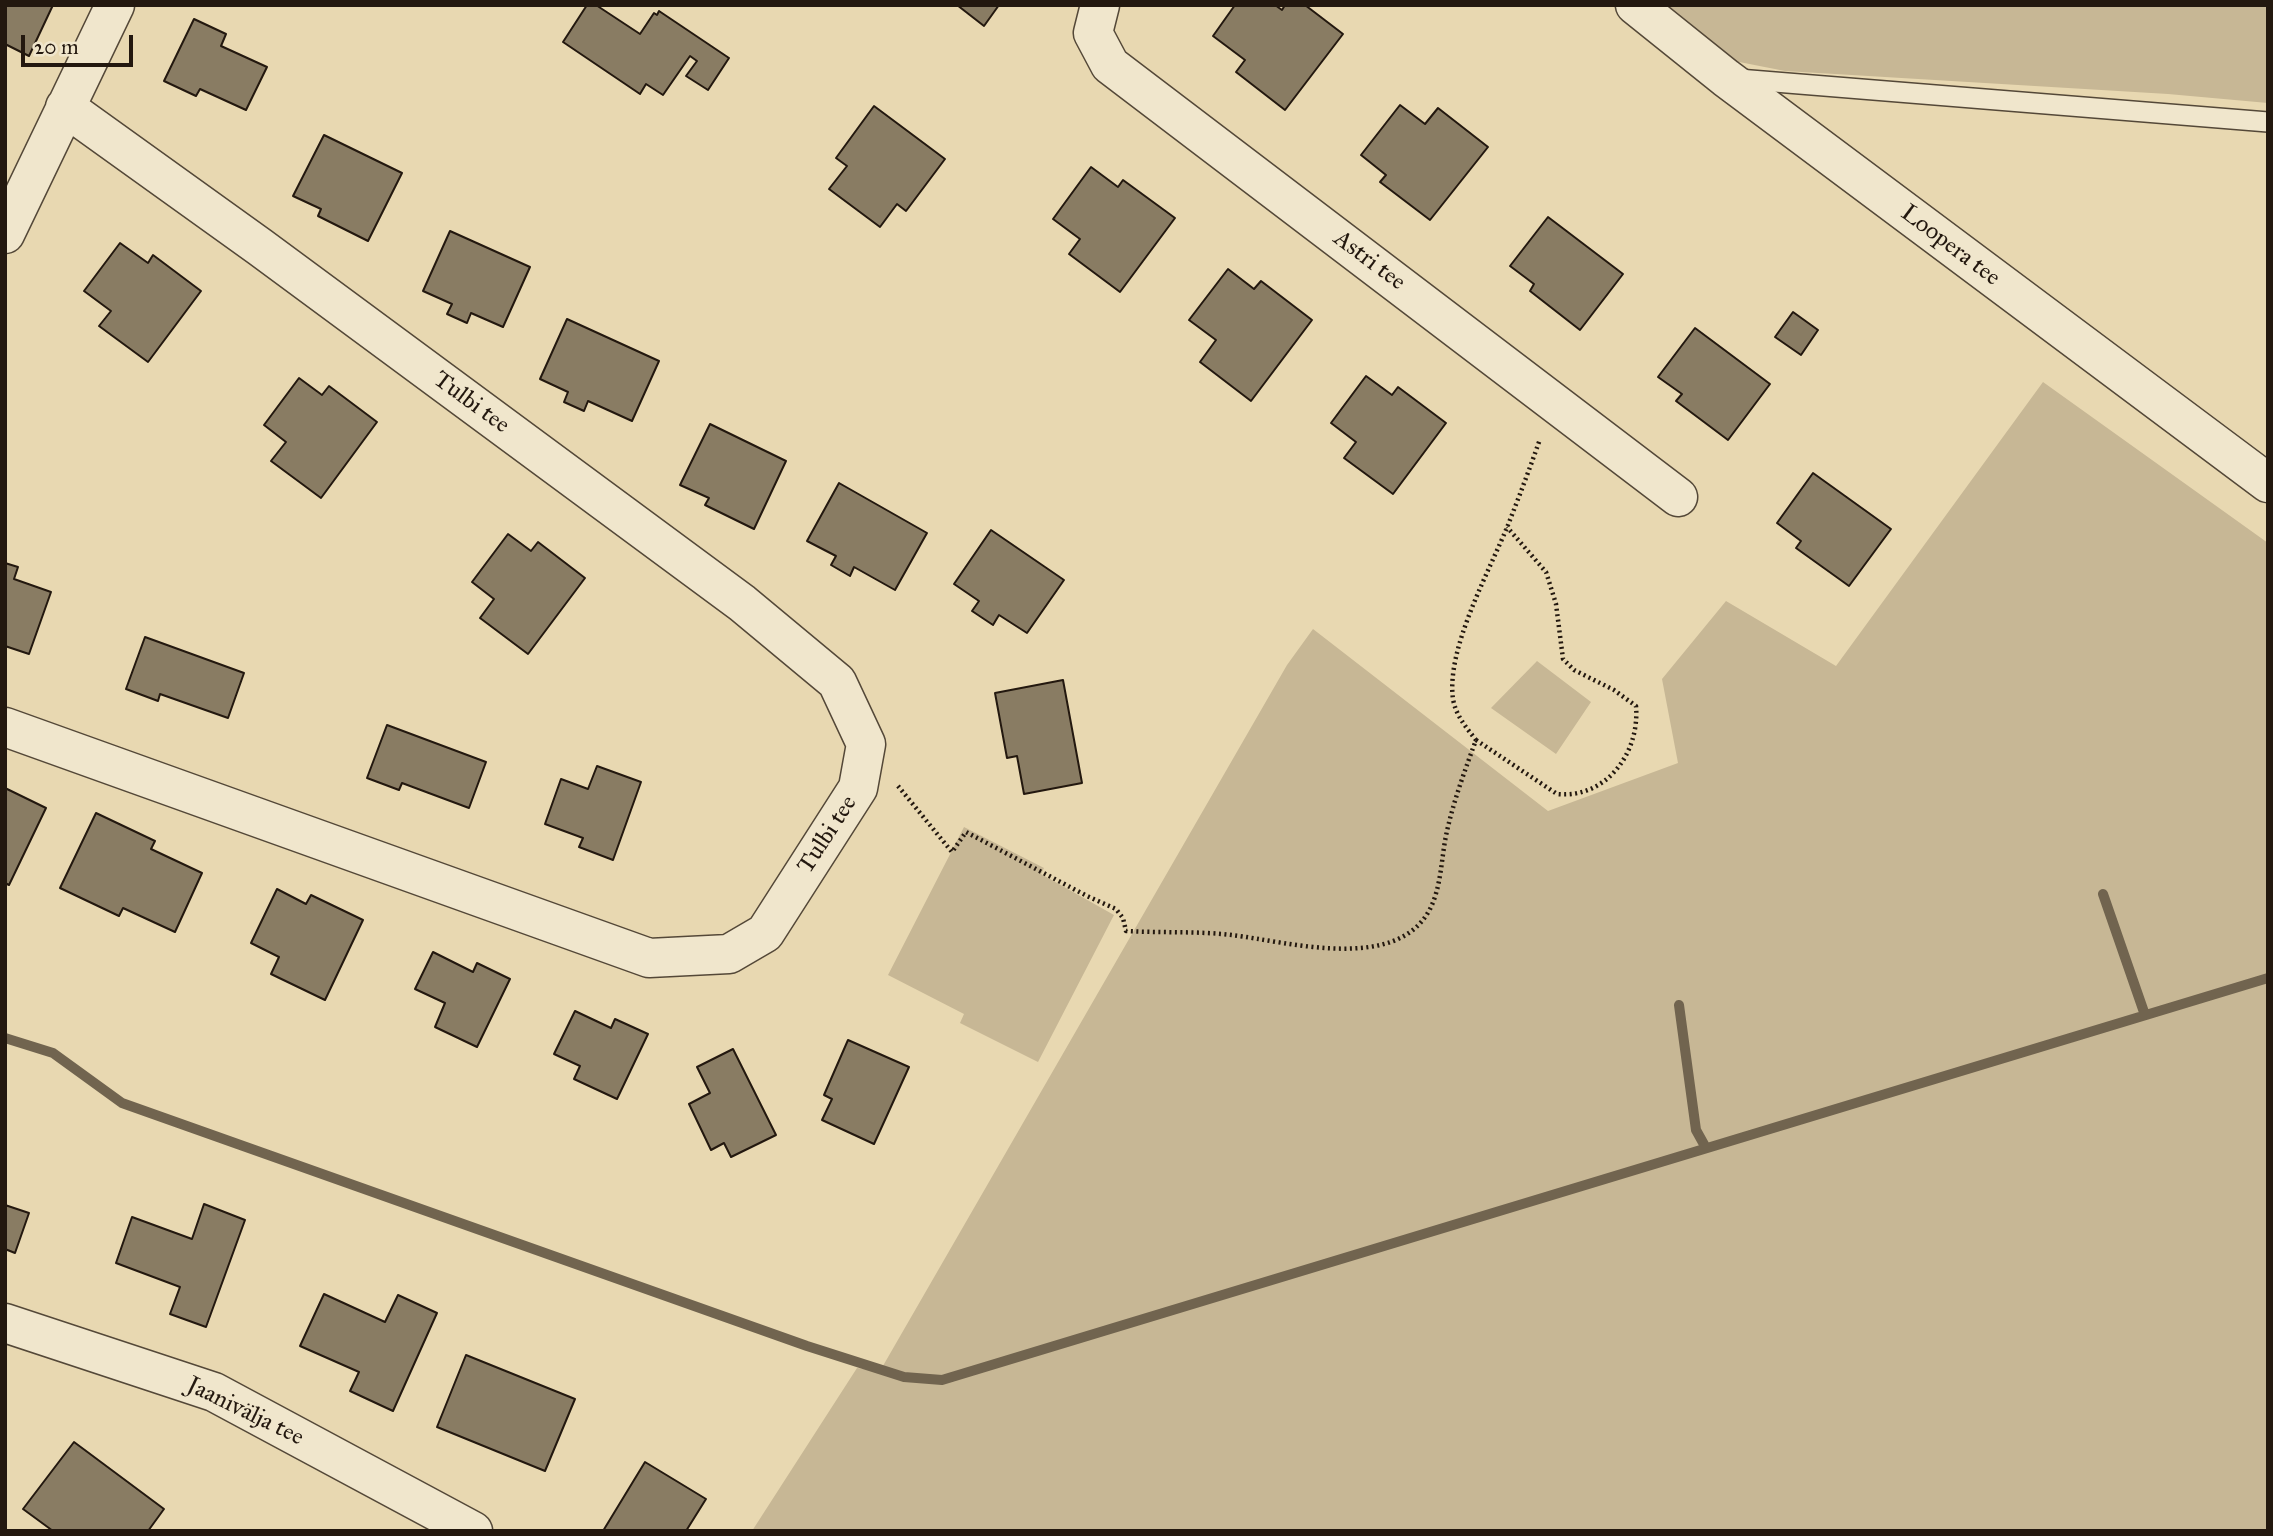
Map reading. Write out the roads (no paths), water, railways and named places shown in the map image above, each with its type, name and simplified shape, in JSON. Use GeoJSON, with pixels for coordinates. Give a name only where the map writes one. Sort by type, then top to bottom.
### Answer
{"type":"FeatureCollection","features":[{"type":"Feature","properties":{"kind":"street"},"geometry":{"type":"LineString","coordinates":[[5,234],[115,5]]}},
{"type":"Feature","properties":{"kind":"street","name":"Astri tee"},"geometry":{"type":"LineString","coordinates":[[1100,5],[1093,33],[1110,65],[1678,497]]}},
{"type":"Feature","properties":{"kind":"street","name":"Loopera tee"},"geometry":{"type":"LineString","coordinates":[[1635,5],[1726,78],[2268,484]]}},
{"type":"Feature","properties":{"kind":"street","name":"Tulbi tee"},"geometry":{"type":"LineString","coordinates":[[5,727],[649,958],[729,954],[765,933],[858,788],[866,744],[837,682],[742,603],[260,247],[65,107]]}},
{"type":"Feature","properties":{"kind":"street","name":"Jaanivälja tee"},"geometry":{"type":"LineString","coordinates":[[5,1323],[215,1392],[473,1531]]}},
{"type":"Feature","properties":{"kind":"lane"},"geometry":{"type":"LineString","coordinates":[[1726,78],[2268,121]]}},
{"type":"Feature","properties":{"kind":"waterway"},"geometry":{"type":"LineString","coordinates":[[2103,894],[2145,1015]]}},
{"type":"Feature","properties":{"kind":"waterway"},"geometry":{"type":"LineString","coordinates":[[5,1038],[53,1053],[122,1103],[807,1346],[904,1377],[942,1380],[2268,978]]}},
{"type":"Feature","properties":{"kind":"waterway"},"geometry":{"type":"LineString","coordinates":[[1679,1005],[1696,1130],[1706,1148]]}}]}
